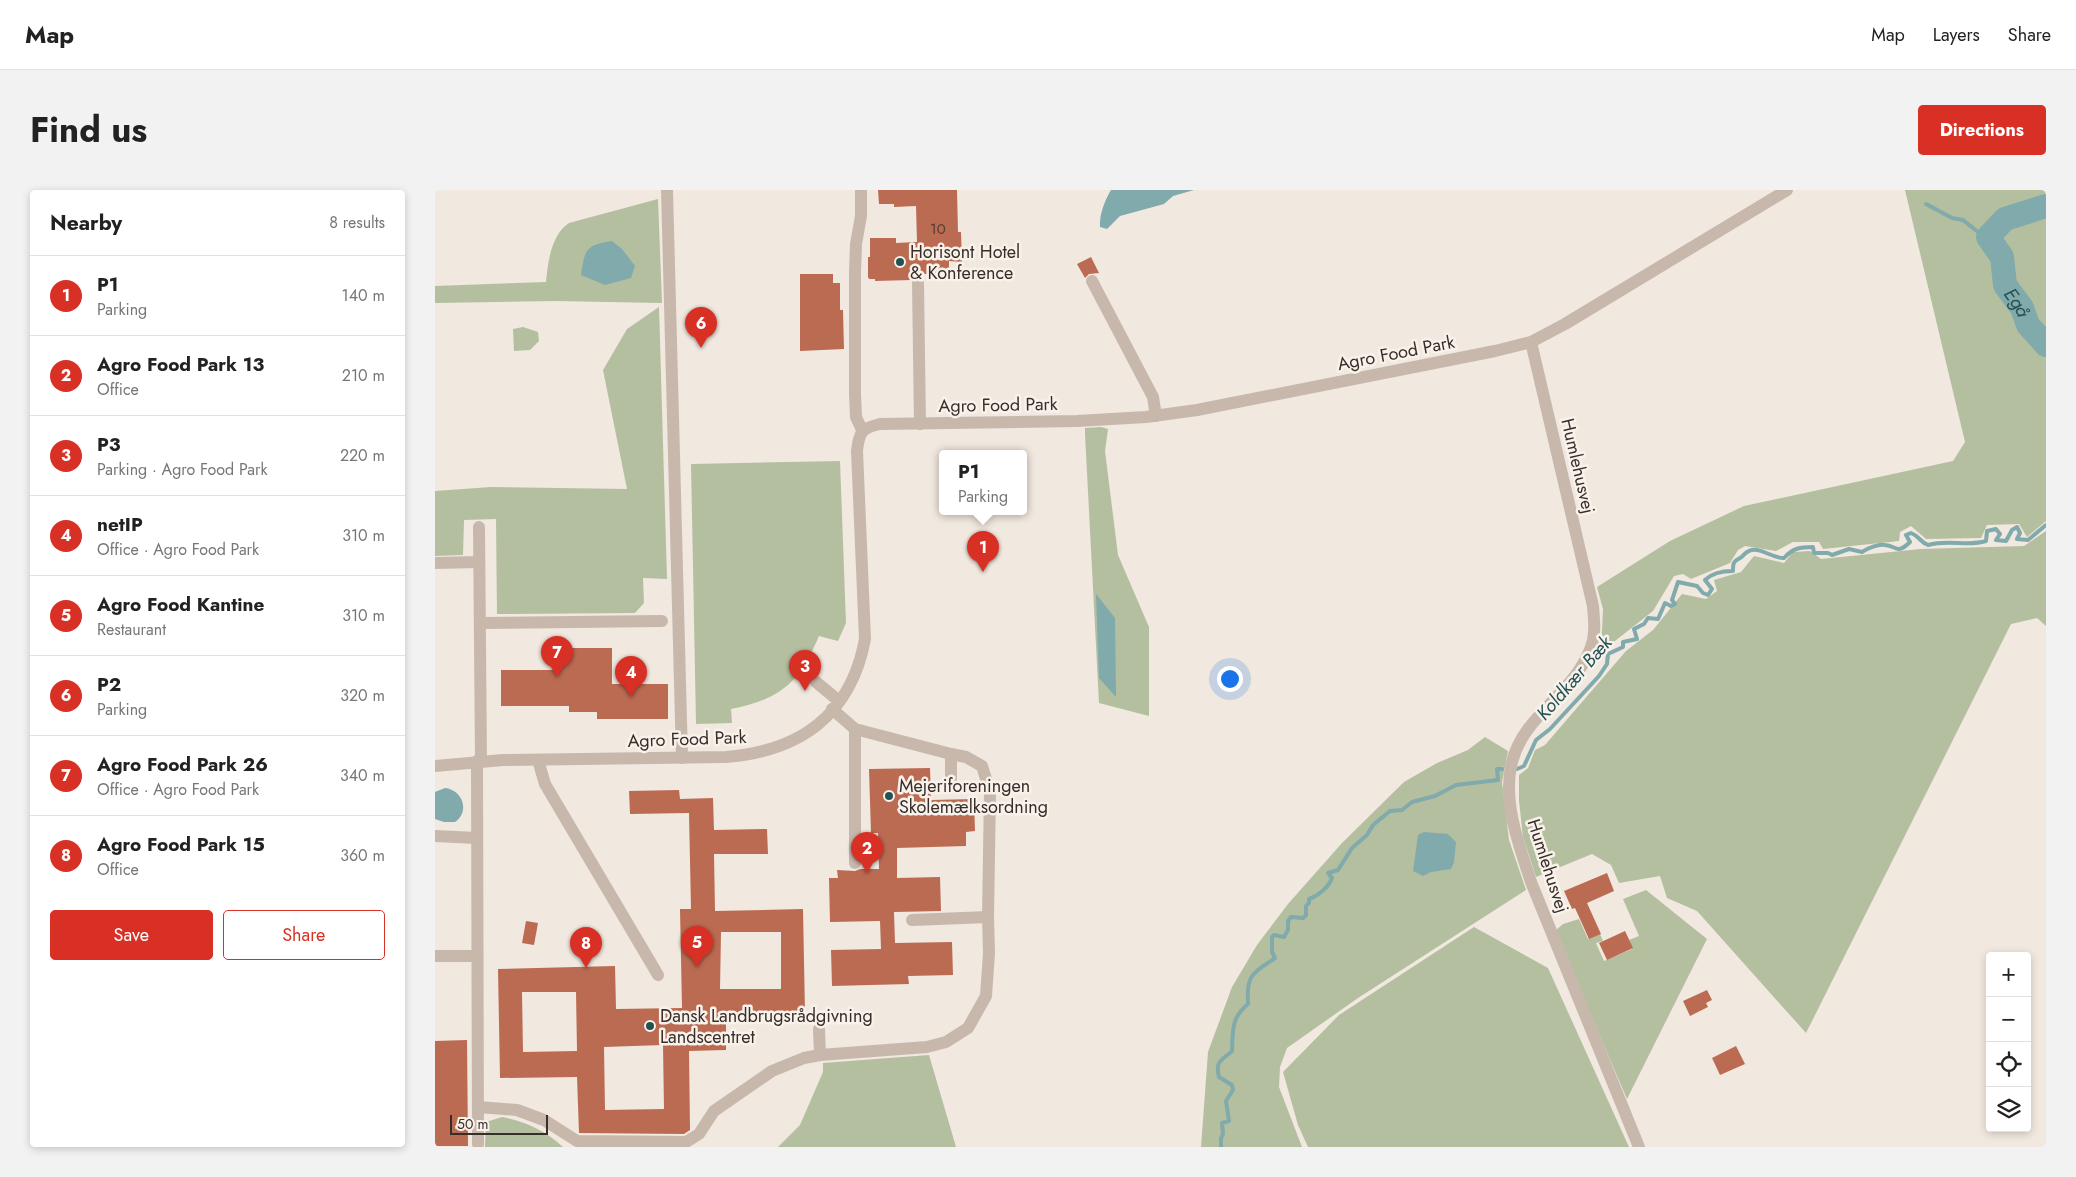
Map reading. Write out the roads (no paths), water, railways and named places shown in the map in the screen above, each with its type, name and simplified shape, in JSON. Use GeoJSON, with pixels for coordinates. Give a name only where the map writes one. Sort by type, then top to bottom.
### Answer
{"type":"FeatureCollection","features":[{"type":"Feature","properties":{"kind":"street"},"geometry":{"type":"LineString","coordinates":[[667,190],[682,758]]}},
{"type":"Feature","properties":{"kind":"street"},"geometry":{"type":"LineString","coordinates":[[861,190],[861,216],[856,244],[855,272],[855,406],[856,417],[862,430]]}},
{"type":"Feature","properties":{"kind":"street","name":"Agro Food Park"},"geometry":{"type":"LineString","coordinates":[[435,766],[479,761],[726,758],[763,752],[785,745],[815,727],[836,705],[854,676],[861,658],[865,639],[857,451],[858,439],[862,430],[880,424],[1077,422],[1156,416],[1197,410],[1467,357],[1531,342],[1565,324],[1787,190]]}},
{"type":"Feature","properties":{"kind":"street"},"geometry":{"type":"LineString","coordinates":[[1092,281],[1153,397],[1156,416]]}},
{"type":"Feature","properties":{"kind":"street"},"geometry":{"type":"LineString","coordinates":[[918,283],[920,424]]}},
{"type":"Feature","properties":{"kind":"street","name":"Humlehusvej"},"geometry":{"type":"LineString","coordinates":[[1531,342],[1593,606],[1595,625],[1591,646],[1585,660],[1575,675],[1529,725],[1521,738],[1511,764],[1509,789],[1511,806],[1521,850],[1531,882],[1639,1147]]}},
{"type":"Feature","properties":{"kind":"street"},"geometry":{"type":"LineString","coordinates":[[479,527],[480,622],[477,838],[479,1144]]}},
{"type":"Feature","properties":{"kind":"street"},"geometry":{"type":"LineString","coordinates":[[435,563],[479,562]]}},
{"type":"Feature","properties":{"kind":"street"},"geometry":{"type":"LineString","coordinates":[[480,622],[661,621]]}},
{"type":"Feature","properties":{"kind":"street"},"geometry":{"type":"LineString","coordinates":[[478,1107],[517,1110],[544,1120],[577,1141],[687,1142],[699,1134],[714,1111],[772,1071],[804,1058],[820,1055],[927,1047],[946,1042],[968,1028],[985,996],[989,953],[990,792],[982,766],[966,757],[855,729],[816,682]]}},
{"type":"Feature","properties":{"kind":"street"},"geometry":{"type":"LineString","coordinates":[[855,729],[855,863]]}},
{"type":"Feature","properties":{"kind":"street"},"geometry":{"type":"LineString","coordinates":[[951,754],[951,784]]}},
{"type":"Feature","properties":{"kind":"street"},"geometry":{"type":"LineString","coordinates":[[538,760],[545,784],[658,975]]}},
{"type":"Feature","properties":{"kind":"street"},"geometry":{"type":"LineString","coordinates":[[435,836],[477,838]]}},
{"type":"Feature","properties":{"kind":"street"},"geometry":{"type":"LineString","coordinates":[[912,920],[988,917]]}},
{"type":"Feature","properties":{"kind":"street"},"geometry":{"type":"LineString","coordinates":[[435,956],[477,956]]}},
{"type":"Feature","properties":{"kind":"street"},"geometry":{"type":"LineString","coordinates":[[819,1029],[820,1055]]}},
{"type":"Feature","properties":{"kind":"water"},"geometry":{"type":"Polygon","coordinates":[[[1111,190],[1194,190],[1173,196],[1164,204],[1120,216],[1107,229],[1100,227],[1100,218],[1111,190]]]}},
{"type":"Feature","properties":{"kind":"water"},"geometry":{"type":"Polygon","coordinates":[[[612,241],[622,249],[635,266],[631,278],[605,285],[581,275],[585,254],[588,250],[596,244],[612,241]]]}},
{"type":"Feature","properties":{"kind":"water"},"geometry":{"type":"Polygon","coordinates":[[[1096,594],[1115,618],[1116,697],[1099,678],[1096,594]]]}},
{"type":"Feature","properties":{"kind":"water"},"geometry":{"type":"Polygon","coordinates":[[[445,788],[456,793],[462,802],[462,813],[455,822],[444,822],[435,819],[435,792],[445,788]]]}},
{"type":"Feature","properties":{"kind":"water"},"geometry":{"type":"Polygon","coordinates":[[[1424,832],[1448,834],[1456,842],[1454,862],[1451,869],[1431,872],[1423,876],[1413,871],[1418,835],[1424,832]]]}},
{"type":"Feature","properties":{"kind":"waterway"},"geometry":{"type":"LineString","coordinates":[[1926,204],[1952,218],[1963,220],[1988,237]]}},
{"type":"Feature","properties":{"kind":"waterway","name":"Egå"},"geometry":{"type":"LineString","coordinates":[[2046,206],[2005,219],[1988,237],[2002,257],[2005,285],[2022,308],[2028,325],[2046,345]]}},
{"type":"Feature","properties":{"kind":"waterway","name":"Koldkær Bæk"},"geometry":{"type":"LineString","coordinates":[[1517,769],[1524,766],[1536,740],[1550,729],[1599,676],[1607,664],[1608,654],[1623,647],[1623,642],[1637,639],[1634,629],[1644,624],[1648,618],[1658,619],[1665,603],[1671,606],[1675,604],[1672,600],[1678,582],[1697,586],[1703,593],[1708,595],[1712,589],[1705,580],[1718,573],[1733,571],[1733,564],[1753,550],[1784,558],[1794,550],[1804,547],[1813,547],[1814,553],[1828,553],[1832,555],[1849,549],[1862,552],[1879,545],[1900,549],[1910,542],[1906,535],[1911,533],[1928,545],[1936,543],[1979,543],[1986,541],[1987,531],[1996,529],[2000,534],[1996,540],[2006,541],[2012,530],[2017,527],[2020,533],[2017,539],[2028,540],[2046,525]]}},
{"type":"Feature","properties":{"kind":"waterway","name":"Koldkær Bæk"},"geometry":{"type":"LineString","coordinates":[[1221,1147],[1222,1123],[1229,1121],[1226,1101],[1233,1090],[1232,1085],[1219,1077],[1218,1064],[1232,1051],[1234,1025],[1238,1014],[1248,1004],[1250,980],[1257,971],[1275,958],[1272,952],[1272,937],[1274,935],[1284,937],[1288,930],[1288,921],[1291,917],[1303,918],[1306,915],[1306,906],[1309,903],[1309,899],[1323,891],[1331,881],[1332,878],[1328,873],[1338,870],[1352,848],[1367,835],[1373,825],[1390,811],[1402,810],[1412,802],[1435,796],[1456,785],[1498,780],[1497,769],[1502,769]]}},
{"type":"Feature","properties":{"kind":"place","name":"Horisont Hotel & Konference"},"geometry":{"type":"Point","coordinates":[900,262]}},
{"type":"Feature","properties":{"kind":"place","name":"P2"},"geometry":{"type":"Point","coordinates":[701,348]}},
{"type":"Feature","properties":{"kind":"place","name":"P1"},"geometry":{"type":"Point","coordinates":[983,572]}},
{"type":"Feature","properties":{"kind":"place","name":"Agro Food Park 26"},"geometry":{"type":"Point","coordinates":[557,677]}},
{"type":"Feature","properties":{"kind":"place","name":"P3"},"geometry":{"type":"Point","coordinates":[805,691]}},
{"type":"Feature","properties":{"kind":"place","name":"netIP"},"geometry":{"type":"Point","coordinates":[631,697]}},
{"type":"Feature","properties":{"kind":"place","name":"Mejeriforeningen Skolemælksordning"},"geometry":{"type":"Point","coordinates":[889,796]}},
{"type":"Feature","properties":{"kind":"place","name":"Agro Food Park 13"},"geometry":{"type":"Point","coordinates":[867,873]}},
{"type":"Feature","properties":{"kind":"place","name":"Agro Food Kantine"},"geometry":{"type":"Point","coordinates":[697,967]}},
{"type":"Feature","properties":{"kind":"place","name":"Agro Food Park 15"},"geometry":{"type":"Point","coordinates":[586,968]}},
{"type":"Feature","properties":{"kind":"place","name":"Dansk Landbrugsrådgivning Landscentret"},"geometry":{"type":"Point","coordinates":[650,1026]}}]}
